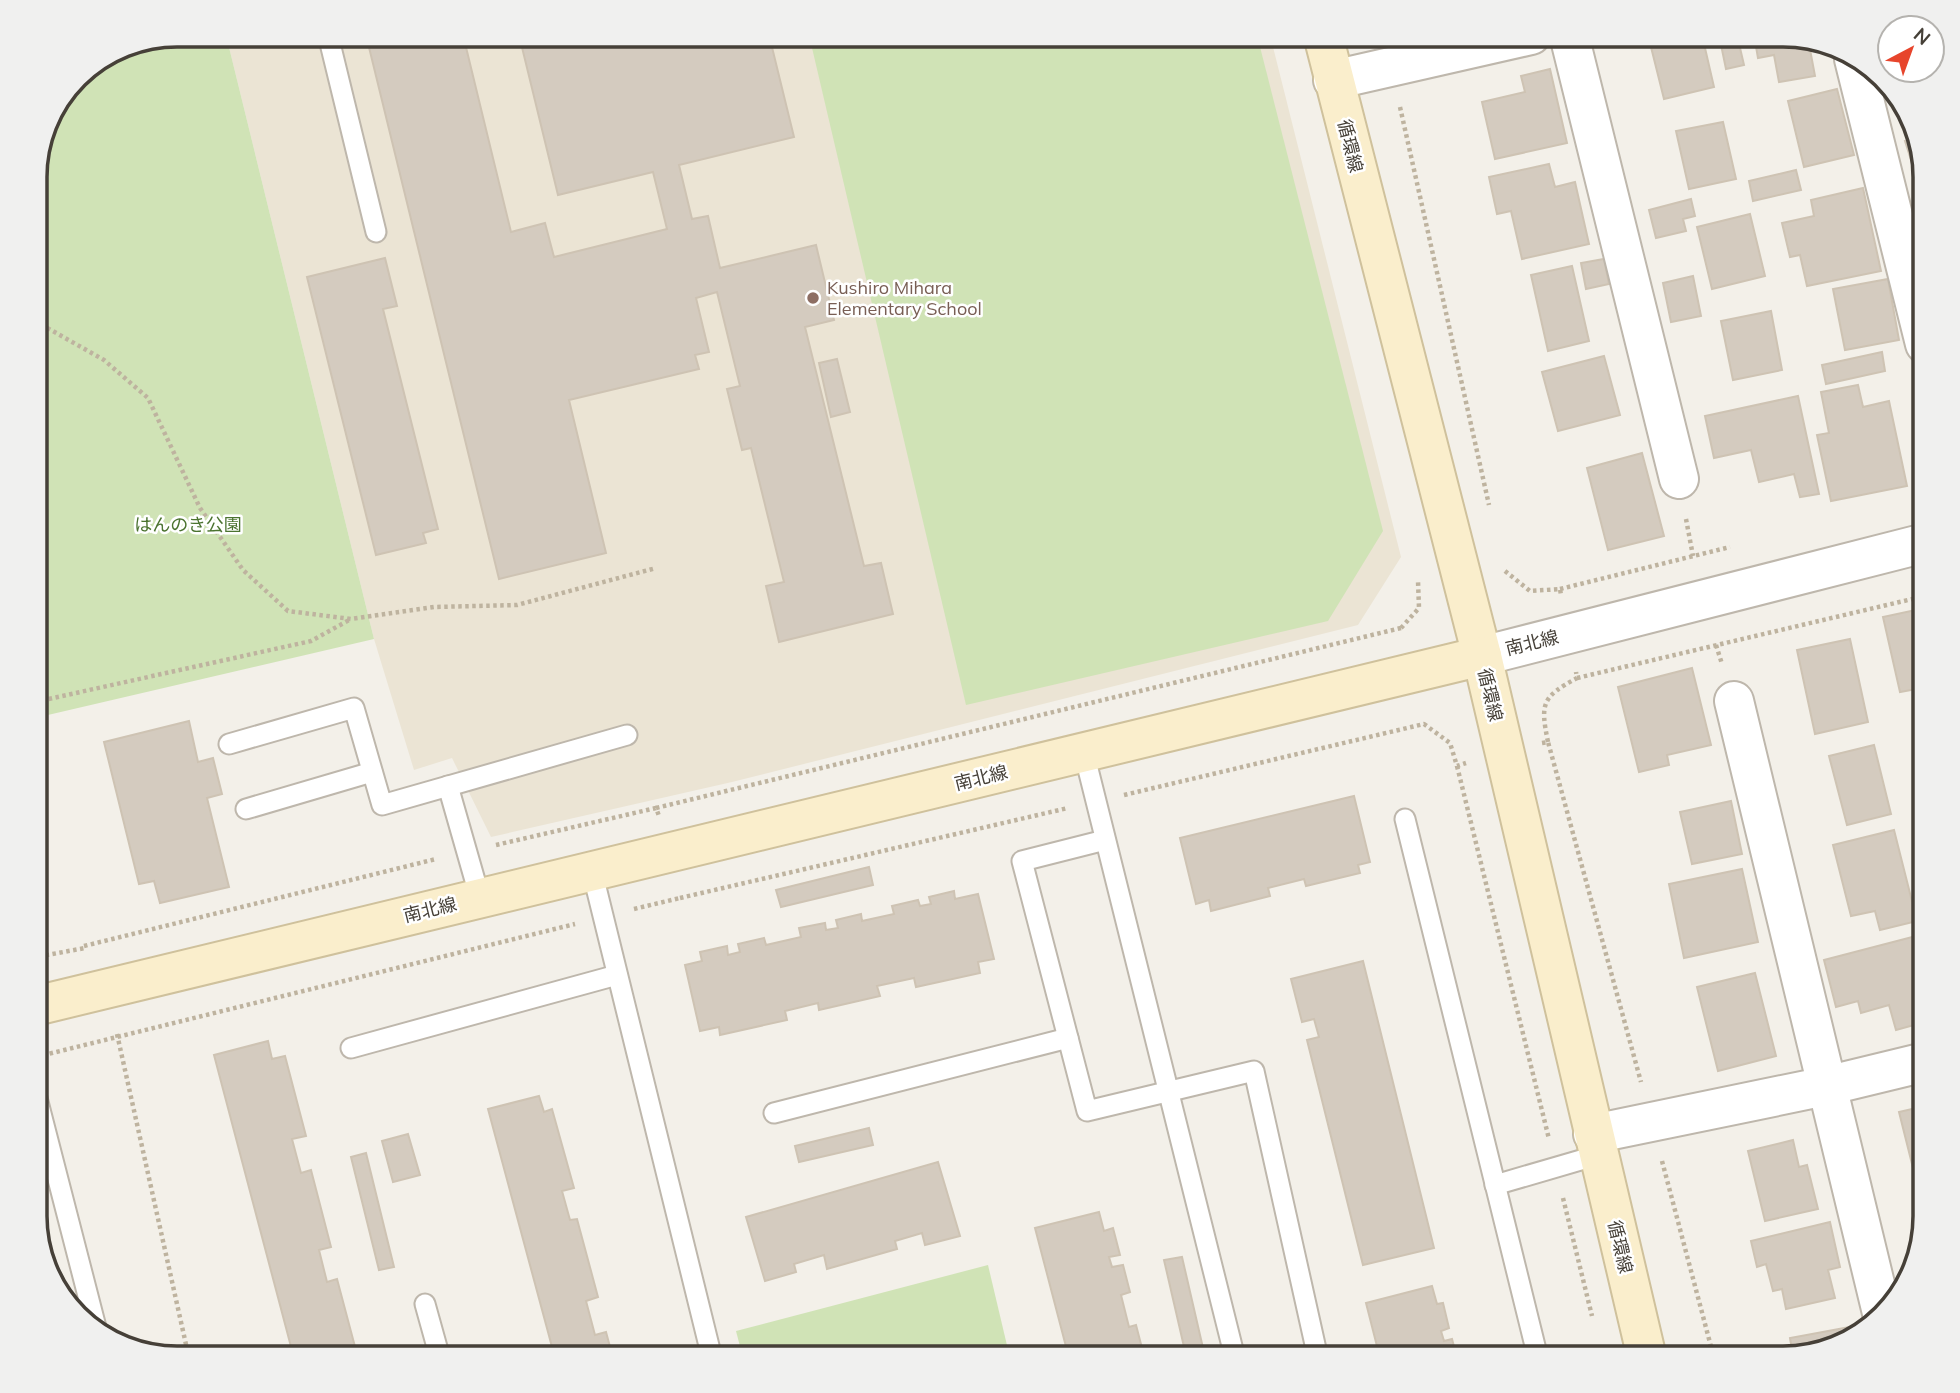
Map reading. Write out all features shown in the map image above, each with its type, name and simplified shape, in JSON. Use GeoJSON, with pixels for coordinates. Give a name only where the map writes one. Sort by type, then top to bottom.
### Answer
{"type":"FeatureCollection","features":[{"type":"Feature","properties":{"kind":"street","name":"循環線"},"geometry":{"type":"LineString","coordinates":[[1326,47],[1482,656],[1644,1346]]}},
{"type":"Feature","properties":{"kind":"street"},"geometry":{"type":"LineString","coordinates":[[1334,80],[1476,47]]}},
{"type":"Feature","properties":{"kind":"street"},"geometry":{"type":"LineString","coordinates":[[1572,47],[1679,479]]}},
{"type":"Feature","properties":{"kind":"street"},"geometry":{"type":"LineString","coordinates":[[1857,70],[1913,296]]}},
{"type":"Feature","properties":{"kind":"street","name":"南北線"},"geometry":{"type":"LineString","coordinates":[[48,1003],[1482,656],[1913,546]]}},
{"type":"Feature","properties":{"kind":"street"},"geometry":{"type":"LineString","coordinates":[[1734,701],[1880,1303]]}},
{"type":"Feature","properties":{"kind":"street"},"geometry":{"type":"LineString","coordinates":[[1595,1145],[1651,1121],[1826,1086],[1913,1065]]}},
{"type":"Feature","properties":{"kind":"lane"},"geometry":{"type":"LineString","coordinates":[[331,48],[376,232]]}},
{"type":"Feature","properties":{"kind":"lane"},"geometry":{"type":"LineString","coordinates":[[229,744],[354,708],[382,805],[627,735]]}},
{"type":"Feature","properties":{"kind":"lane"},"geometry":{"type":"LineString","coordinates":[[1084,753],[1232,1346]]}},
{"type":"Feature","properties":{"kind":"lane"},"geometry":{"type":"LineString","coordinates":[[246,808],[372,772]]}},
{"type":"Feature","properties":{"kind":"lane"},"geometry":{"type":"LineString","coordinates":[[448,786],[480,898]]}},
{"type":"Feature","properties":{"kind":"lane"},"geometry":{"type":"LineString","coordinates":[[1405,819],[1535,1346]]}},
{"type":"Feature","properties":{"kind":"lane"},"geometry":{"type":"LineString","coordinates":[[1105,840],[1022,861],[1087,1111],[1254,1071],[1315,1346]]}},
{"type":"Feature","properties":{"kind":"lane"},"geometry":{"type":"LineString","coordinates":[[592,871],[709,1346]]}},
{"type":"Feature","properties":{"kind":"lane"},"geometry":{"type":"LineString","coordinates":[[351,1048],[617,975]]}},
{"type":"Feature","properties":{"kind":"lane"},"geometry":{"type":"LineString","coordinates":[[774,1113],[1068,1038]]}},
{"type":"Feature","properties":{"kind":"lane"},"geometry":{"type":"LineString","coordinates":[[48,1141],[93,1315]]}},
{"type":"Feature","properties":{"kind":"lane"},"geometry":{"type":"LineString","coordinates":[[1495,1185],[1556,1168],[1595,1145]]}},
{"type":"Feature","properties":{"kind":"lane"},"geometry":{"type":"LineString","coordinates":[[425,1304],[437,1346]]}},
{"type":"Feature","properties":{"kind":"path"},"geometry":{"type":"LineString","coordinates":[[1391,66],[1490,510]]}},
{"type":"Feature","properties":{"kind":"path"},"geometry":{"type":"LineString","coordinates":[[48,328],[104,360],[148,398],[200,508],[243,570],[288,611],[351,619],[433,607],[517,605],[656,568]]}},
{"type":"Feature","properties":{"kind":"path"},"geometry":{"type":"LineString","coordinates":[[1577,678],[1913,599]]}},
{"type":"Feature","properties":{"kind":"path"},"geometry":{"type":"LineString","coordinates":[[48,699],[311,641],[351,619]]}},
{"type":"Feature","properties":{"kind":"path"},"geometry":{"type":"LineString","coordinates":[[48,955],[1401,628]]}},
{"type":"Feature","properties":{"kind":"path"},"geometry":{"type":"LineString","coordinates":[[1503,752],[1548,742],[1711,1346]]}},
{"type":"Feature","properties":{"kind":"path"},"geometry":{"type":"LineString","coordinates":[[1457,766],[1592,1317]]}},
{"type":"Feature","properties":{"kind":"path"},"geometry":{"type":"LineString","coordinates":[[48,1054],[680,898],[656,808]]}},
{"type":"Feature","properties":{"kind":"path"},"geometry":{"type":"LineString","coordinates":[[84,946],[118,1035],[186,1346]]}},
{"type":"Feature","properties":{"kind":"shaded area","name":"Kushiro Mihara Elementary School"},"geometry":{"type":"Polygon","coordinates":[[[1273,47],[1401,557],[1358,625],[732,782],[491,837],[452,758],[414,770],[374,639],[229,48],[1273,47]]]}},
{"type":"Feature","properties":{"kind":"green space"},"geometry":{"type":"Polygon","coordinates":[[[1260,47],[1383,531],[1328,621],[966,705],[812,48],[1260,47]]]}},
{"type":"Feature","properties":{"kind":"green space","name":"はんのき公園"},"geometry":{"type":"Polygon","coordinates":[[[169,48],[229,48],[374,639],[48,715],[50,152],[57,127],[79,91],[105,69],[127,57],[169,48]]]}},
{"type":"Feature","properties":{"kind":"green space"},"geometry":{"type":"Polygon","coordinates":[[[988,1265],[1007,1346],[740,1346],[736,1331],[988,1265]]]}},
{"type":"Feature","properties":{"kind":"building"},"geometry":{"type":"Polygon","coordinates":[[[1651,47],[1705,47],[1714,87],[1664,99],[1651,47]]]}},
{"type":"Feature","properties":{"kind":"building"},"geometry":{"type":"Polygon","coordinates":[[[1721,47],[1740,47],[1744,65],[1726,69],[1721,47]]]}},
{"type":"Feature","properties":{"kind":"building"},"geometry":{"type":"Polygon","coordinates":[[[1756,47],[1810,51],[1815,76],[1779,82],[1774,55],[1758,58],[1756,47]]]}},
{"type":"Feature","properties":{"kind":"building"},"geometry":{"type":"Polygon","coordinates":[[[369,48],[466,48],[511,232],[545,223],[554,257],[667,229],[653,172],[558,195],[522,48],[772,48],[794,137],[679,165],[692,219],[708,216],[720,268],[816,245],[834,320],[805,327],[864,566],[881,563],[893,614],[779,642],[766,586],[784,582],[751,448],[742,450],[727,389],[740,386],[717,292],[696,298],[709,352],[695,355],[699,369],[569,400],[606,553],[499,579],[369,48]]]}},
{"type":"Feature","properties":{"kind":"building"},"geometry":{"type":"Polygon","coordinates":[[[1550,69],[1567,143],[1495,159],[1482,102],[1525,92],[1521,76],[1550,69]]]}},
{"type":"Feature","properties":{"kind":"building"},"geometry":{"type":"Polygon","coordinates":[[[1837,89],[1854,155],[1804,167],[1788,101],[1837,89]]]}},
{"type":"Feature","properties":{"kind":"building"},"geometry":{"type":"Polygon","coordinates":[[[1723,122],[1736,179],[1689,189],[1676,131],[1723,122]]]}},
{"type":"Feature","properties":{"kind":"building"},"geometry":{"type":"Polygon","coordinates":[[[1907,140],[1912,163],[1912,163],[1905,141],[1907,140]]]}},
{"type":"Feature","properties":{"kind":"building"},"geometry":{"type":"Polygon","coordinates":[[[1549,164],[1555,187],[1575,182],[1589,244],[1522,259],[1511,211],[1497,214],[1489,177],[1549,164]]]}},
{"type":"Feature","properties":{"kind":"building"},"geometry":{"type":"Polygon","coordinates":[[[1796,170],[1801,190],[1753,201],[1749,181],[1796,170]]]}},
{"type":"Feature","properties":{"kind":"building"},"geometry":{"type":"Polygon","coordinates":[[[1863,188],[1881,271],[1807,286],[1800,255],[1790,257],[1782,223],[1814,216],[1811,200],[1863,188]]]}},
{"type":"Feature","properties":{"kind":"building"},"geometry":{"type":"Polygon","coordinates":[[[1691,199],[1695,216],[1683,219],[1686,231],[1656,238],[1649,210],[1691,199]]]}},
{"type":"Feature","properties":{"kind":"building"},"geometry":{"type":"Polygon","coordinates":[[[1750,214],[1765,276],[1712,289],[1697,227],[1750,214]]]}},
{"type":"Feature","properties":{"kind":"building"},"geometry":{"type":"Polygon","coordinates":[[[385,258],[397,306],[383,309],[438,529],[423,533],[426,543],[376,555],[307,277],[385,258]]]}},
{"type":"Feature","properties":{"kind":"building"},"geometry":{"type":"Polygon","coordinates":[[[1604,259],[1609,284],[1586,289],[1581,263],[1604,259]]]}},
{"type":"Feature","properties":{"kind":"building"},"geometry":{"type":"Polygon","coordinates":[[[1572,266],[1589,341],[1548,351],[1531,275],[1572,266]]]}},
{"type":"Feature","properties":{"kind":"building"},"geometry":{"type":"Polygon","coordinates":[[[1693,276],[1701,316],[1671,322],[1663,283],[1693,276]]]}},
{"type":"Feature","properties":{"kind":"building"},"geometry":{"type":"Polygon","coordinates":[[[1888,279],[1899,340],[1845,350],[1833,289],[1888,279]]]}},
{"type":"Feature","properties":{"kind":"building"},"geometry":{"type":"Polygon","coordinates":[[[1771,311],[1782,370],[1733,380],[1721,321],[1771,311]]]}},
{"type":"Feature","properties":{"kind":"building"},"geometry":{"type":"Polygon","coordinates":[[[1882,352],[1885,371],[1826,384],[1822,365],[1882,352]]]}},
{"type":"Feature","properties":{"kind":"building"},"geometry":{"type":"Polygon","coordinates":[[[1604,356],[1620,415],[1558,431],[1542,372],[1604,356]]]}},
{"type":"Feature","properties":{"kind":"building"},"geometry":{"type":"Polygon","coordinates":[[[837,359],[850,412],[831,417],[819,363],[837,359]]]}},
{"type":"Feature","properties":{"kind":"building"},"geometry":{"type":"Polygon","coordinates":[[[1858,385],[1863,407],[1889,401],[1907,486],[1831,501],[1817,435],[1829,433],[1821,392],[1858,385]]]}},
{"type":"Feature","properties":{"kind":"building"},"geometry":{"type":"Polygon","coordinates":[[[1798,396],[1819,494],[1800,497],[1794,474],[1759,482],[1751,450],[1714,458],[1705,416],[1798,396]]]}},
{"type":"Feature","properties":{"kind":"building"},"geometry":{"type":"Polygon","coordinates":[[[1642,453],[1664,536],[1608,550],[1587,468],[1642,453]]]}},
{"type":"Feature","properties":{"kind":"building"},"geometry":{"type":"Polygon","coordinates":[[[1913,611],[1913,690],[1900,692],[1883,617],[1913,611]]]}},
{"type":"Feature","properties":{"kind":"building"},"geometry":{"type":"Polygon","coordinates":[[[1850,639],[1868,722],[1815,734],[1797,650],[1850,639]]]}},
{"type":"Feature","properties":{"kind":"building"},"geometry":{"type":"Polygon","coordinates":[[[1692,668],[1711,745],[1667,755],[1669,765],[1639,772],[1618,687],[1692,668]]]}},
{"type":"Feature","properties":{"kind":"building"},"geometry":{"type":"Polygon","coordinates":[[[189,721],[198,762],[213,758],[222,794],[207,798],[229,887],[160,903],[154,881],[139,884],[104,742],[189,721]]]}},
{"type":"Feature","properties":{"kind":"building"},"geometry":{"type":"Polygon","coordinates":[[[1874,745],[1891,814],[1847,825],[1829,756],[1874,745]]]}},
{"type":"Feature","properties":{"kind":"building"},"geometry":{"type":"Polygon","coordinates":[[[1354,796],[1370,862],[1358,865],[1360,873],[1306,886],[1304,879],[1268,888],[1270,896],[1211,911],[1209,900],[1196,904],[1180,838],[1354,796]]]}},
{"type":"Feature","properties":{"kind":"building"},"geometry":{"type":"Polygon","coordinates":[[[1731,801],[1742,854],[1692,864],[1680,812],[1731,801]]]}},
{"type":"Feature","properties":{"kind":"building"},"geometry":{"type":"Polygon","coordinates":[[[1894,830],[1913,905],[1913,922],[1880,930],[1875,911],[1851,916],[1833,845],[1894,830]]]}},
{"type":"Feature","properties":{"kind":"building"},"geometry":{"type":"Polygon","coordinates":[[[869,867],[873,885],[781,907],[776,890],[869,867]]]}},
{"type":"Feature","properties":{"kind":"building"},"geometry":{"type":"Polygon","coordinates":[[[1742,869],[1758,942],[1684,958],[1669,884],[1742,869]]]}},
{"type":"Feature","properties":{"kind":"building"},"geometry":{"type":"Polygon","coordinates":[[[954,891],[955,899],[978,894],[994,959],[978,962],[980,973],[916,987],[914,978],[877,986],[880,996],[819,1010],[818,1003],[785,1011],[787,1020],[720,1035],[719,1027],[700,1031],[685,965],[702,961],[700,952],[727,946],[728,955],[740,952],[738,944],[764,938],[766,945],[801,937],[799,928],[825,923],[826,930],[838,928],[836,920],[861,914],[862,921],[894,914],[892,906],[918,900],[920,906],[931,904],[929,897],[954,891]]]}},
{"type":"Feature","properties":{"kind":"building"},"geometry":{"type":"Polygon","coordinates":[[[1913,937],[1913,1025],[1896,1030],[1889,1005],[1861,1013],[1858,1001],[1836,1007],[1824,960],[1913,937]]]}},
{"type":"Feature","properties":{"kind":"building"},"geometry":{"type":"Polygon","coordinates":[[[1363,961],[1434,1248],[1363,1265],[1307,1040],[1319,1037],[1314,1019],[1302,1022],[1291,979],[1363,961]]]}},
{"type":"Feature","properties":{"kind":"building"},"geometry":{"type":"Polygon","coordinates":[[[1755,973],[1776,1056],[1718,1071],[1697,987],[1755,973]]]}},
{"type":"Feature","properties":{"kind":"building"},"geometry":{"type":"Polygon","coordinates":[[[268,1041],[272,1059],[285,1056],[306,1136],[292,1139],[301,1173],[311,1170],[331,1247],[319,1250],[327,1282],[337,1279],[355,1346],[291,1346],[214,1055],[268,1041]]]}},
{"type":"Feature","properties":{"kind":"building"},"geometry":{"type":"Polygon","coordinates":[[[539,1096],[544,1112],[552,1109],[574,1188],[562,1191],[570,1220],[577,1219],[598,1297],[586,1301],[595,1335],[606,1332],[610,1346],[552,1346],[488,1109],[539,1096]]]}},
{"type":"Feature","properties":{"kind":"building"},"geometry":{"type":"Polygon","coordinates":[[[1913,1109],[1913,1168],[1899,1112],[1913,1109]]]}},
{"type":"Feature","properties":{"kind":"building"},"geometry":{"type":"Polygon","coordinates":[[[869,1128],[873,1145],[799,1162],[795,1146],[869,1128]]]}},
{"type":"Feature","properties":{"kind":"building"},"geometry":{"type":"Polygon","coordinates":[[[408,1134],[420,1175],[393,1182],[382,1141],[408,1134]]]}},
{"type":"Feature","properties":{"kind":"building"},"geometry":{"type":"Polygon","coordinates":[[[1793,1140],[1799,1167],[1807,1165],[1818,1209],[1765,1221],[1748,1151],[1793,1140]]]}},
{"type":"Feature","properties":{"kind":"building"},"geometry":{"type":"Polygon","coordinates":[[[366,1153],[394,1267],[379,1270],[351,1157],[366,1153]]]}},
{"type":"Feature","properties":{"kind":"building"},"geometry":{"type":"Polygon","coordinates":[[[938,1162],[960,1236],[925,1245],[922,1233],[895,1241],[897,1249],[827,1269],[824,1255],[794,1264],[796,1272],[765,1281],[746,1217],[938,1162]]]}},
{"type":"Feature","properties":{"kind":"building"},"geometry":{"type":"Polygon","coordinates":[[[1099,1212],[1104,1231],[1113,1228],[1120,1255],[1109,1257],[1112,1267],[1123,1265],[1130,1292],[1121,1295],[1129,1327],[1136,1325],[1141,1346],[1066,1346],[1035,1228],[1099,1212]]]}},
{"type":"Feature","properties":{"kind":"building"},"geometry":{"type":"Polygon","coordinates":[[[1830,1222],[1840,1267],[1828,1270],[1835,1298],[1786,1309],[1782,1289],[1773,1291],[1766,1264],[1757,1267],[1751,1241],[1830,1222]]]}},
{"type":"Feature","properties":{"kind":"building"},"geometry":{"type":"Polygon","coordinates":[[[1182,1257],[1203,1346],[1184,1346],[1164,1260],[1182,1257]]]}},
{"type":"Feature","properties":{"kind":"building"},"geometry":{"type":"Polygon","coordinates":[[[1432,1286],[1437,1304],[1443,1303],[1449,1328],[1441,1331],[1444,1341],[1452,1339],[1454,1346],[1377,1346],[1366,1303],[1432,1286]]]}},
{"type":"Feature","properties":{"kind":"building"},"geometry":{"type":"Polygon","coordinates":[[[1849,1327],[1825,1339],[1800,1345],[1791,1346],[1790,1338],[1849,1327]]]}},
{"type":"Feature","properties":{"kind":"place","name":"Kushiro Mihara Elementary School"},"geometry":{"type":"Point","coordinates":[813,298]}}]}
